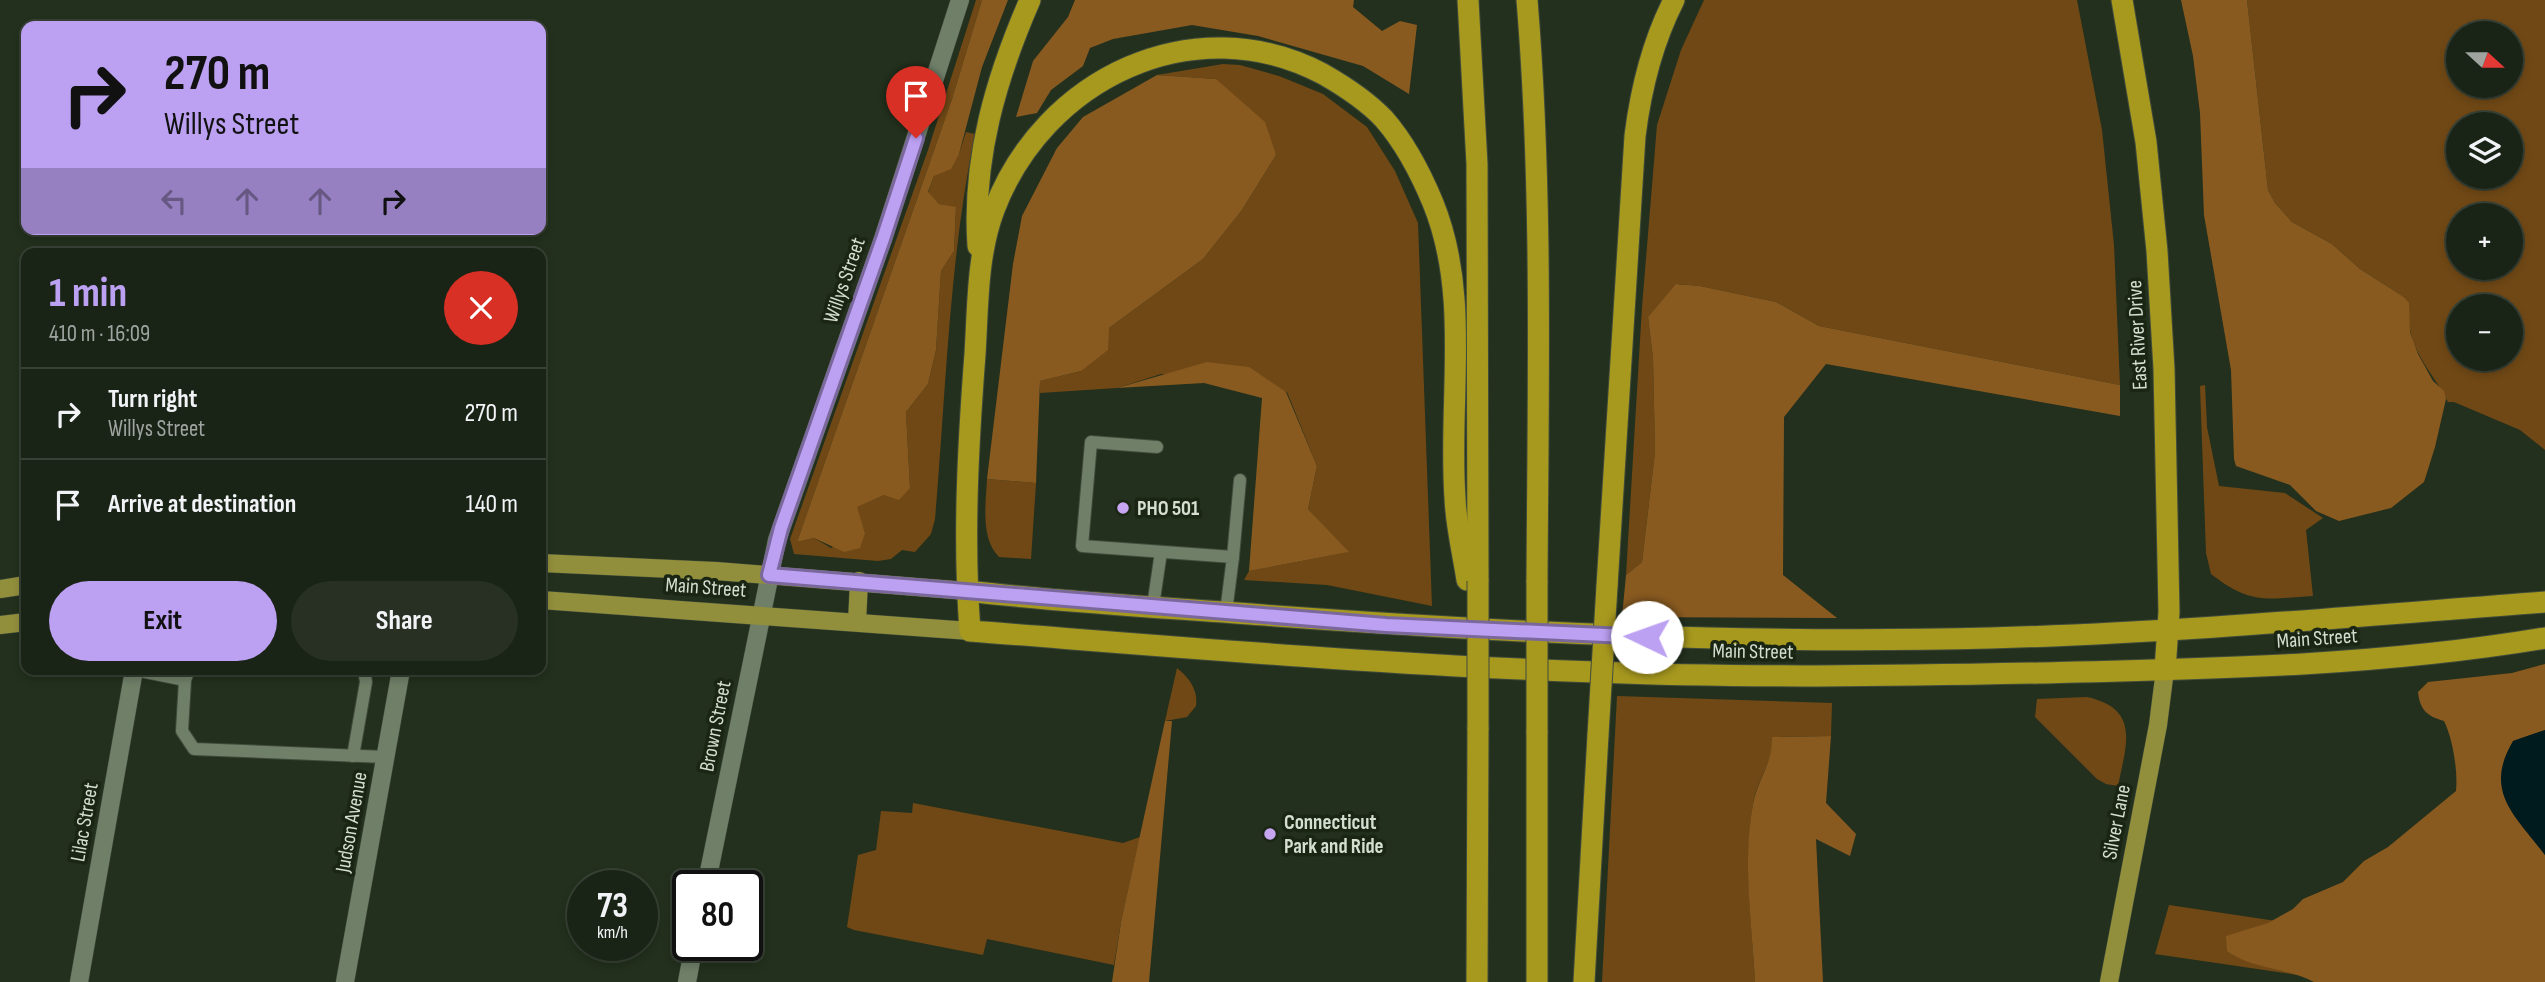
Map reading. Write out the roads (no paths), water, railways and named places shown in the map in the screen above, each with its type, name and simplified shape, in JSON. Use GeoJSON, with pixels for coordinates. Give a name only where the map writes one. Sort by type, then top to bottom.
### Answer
{"type":"FeatureCollection","features":[{"type":"Feature","properties":{"kind":"highway"},"geometry":{"type":"LineString","coordinates":[[981,268],[977,198],[982,151],[1003,68],[1030,0]]}},
{"type":"Feature","properties":{"kind":"highway"},"geometry":{"type":"LineString","coordinates":[[1468,0],[1477,164],[1473,581],[1478,651],[1478,982]]}},
{"type":"Feature","properties":{"kind":"highway"},"geometry":{"type":"LineString","coordinates":[[1527,0],[1538,204],[1537,982]]}},
{"type":"Feature","properties":{"kind":"highway"},"geometry":{"type":"LineString","coordinates":[[1584,982],[1635,136],[1649,63],[1674,0]]}},
{"type":"Feature","properties":{"kind":"highway","name":"East River Drive"},"geometry":{"type":"LineString","coordinates":[[2122,0],[2145,132],[2156,242],[2164,369],[2168,630],[2165,670]]}},
{"type":"Feature","properties":{"kind":"highway"},"geometry":{"type":"LineString","coordinates":[[970,631],[966,494],[981,268],[995,209],[1027,151],[1065,107],[1112,75],[1140,62],[1165,54],[1229,47],[1286,57],[1338,83],[1359,97],[1384,119],[1409,155],[1433,204],[1449,254],[1454,307],[1455,499],[1473,581]]}},
{"type":"Feature","properties":{"kind":"highway","name":"Main Street"},"geometry":{"type":"LineString","coordinates":[[967,591],[1386,625],[1694,639],[1954,639],[2168,630],[2545,602]]}},
{"type":"Feature","properties":{"kind":"highway"},"geometry":{"type":"LineString","coordinates":[[1218,649],[1226,612]]}},
{"type":"Feature","properties":{"kind":"highway","name":"Main Street"},"geometry":{"type":"LineString","coordinates":[[970,631],[1504,668],[1688,675],[1894,676],[2271,666],[2466,650],[2545,638]]}},
{"type":"Feature","properties":{"kind":"main road","name":"Main Street"},"geometry":{"type":"LineString","coordinates":[[546,564],[769,575],[967,591]]}},
{"type":"Feature","properties":{"kind":"main road"},"geometry":{"type":"LineString","coordinates":[[857,622],[859,581]]}},
{"type":"Feature","properties":{"kind":"main road"},"geometry":{"type":"LineString","coordinates":[[0,589],[21,586]]}},
{"type":"Feature","properties":{"kind":"main road","name":"Main Street"},"geometry":{"type":"LineString","coordinates":[[546,600],[970,631]]}},
{"type":"Feature","properties":{"kind":"main road"},"geometry":{"type":"LineString","coordinates":[[0,625],[21,623]]}},
{"type":"Feature","properties":{"kind":"main road","name":"Silver Lane"},"geometry":{"type":"LineString","coordinates":[[2109,982],[2158,725],[2165,670]]}},
{"type":"Feature","properties":{"kind":"street","name":"Willys Street"},"geometry":{"type":"LineString","coordinates":[[769,575],[781,528],[883,239],[960,0]]}},
{"type":"Feature","properties":{"kind":"street","name":"Brown Street"},"geometry":{"type":"LineString","coordinates":[[709,870],[769,575]]}},
{"type":"Feature","properties":{"kind":"street","name":"Lilac Street"},"geometry":{"type":"LineString","coordinates":[[79,982],[134,675]]}},
{"type":"Feature","properties":{"kind":"street","name":"Judson Avenue"},"geometry":{"type":"LineString","coordinates":[[345,982],[400,675]]}},
{"type":"Feature","properties":{"kind":"street"},"geometry":{"type":"LineString","coordinates":[[687,982],[691,961]]}},
{"type":"Feature","properties":{"kind":"lane"},"geometry":{"type":"LineString","coordinates":[[1157,447],[1091,442],[1082,546],[1233,557]]}},
{"type":"Feature","properties":{"kind":"lane"},"geometry":{"type":"LineString","coordinates":[[1226,612],[1240,480]]}},
{"type":"Feature","properties":{"kind":"lane"},"geometry":{"type":"LineString","coordinates":[[1153,606],[1161,552]]}},
{"type":"Feature","properties":{"kind":"lane"},"geometry":{"type":"LineString","coordinates":[[187,675],[182,731],[194,749],[385,757]]}},
{"type":"Feature","properties":{"kind":"lane"},"geometry":{"type":"LineString","coordinates":[[354,756],[366,682],[364,675]]}},
{"type":"Feature","properties":{"kind":"water"},"geometry":{"type":"Polygon","coordinates":[[[2545,730],[2545,855],[2506,802],[2501,775],[2513,741],[2545,730]]]}},
{"type":"Feature","properties":{"kind":"place","name":"PHO 501"},"geometry":{"type":"Point","coordinates":[1123,508]}},
{"type":"Feature","properties":{"kind":"place","name":"Connecticut Park and Ride"},"geometry":{"type":"Point","coordinates":[1270,834]}}]}
